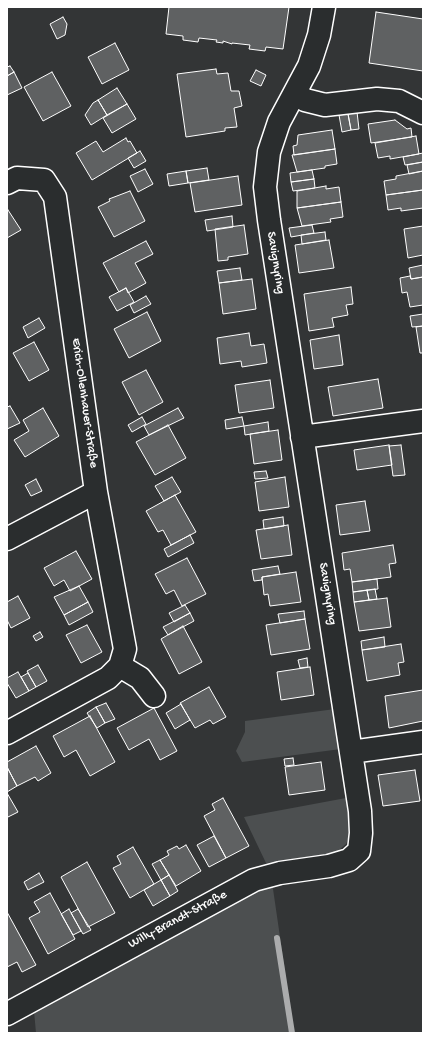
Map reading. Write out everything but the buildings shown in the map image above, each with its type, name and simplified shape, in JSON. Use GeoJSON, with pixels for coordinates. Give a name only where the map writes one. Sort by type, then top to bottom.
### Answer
{"type":"FeatureCollection","features":[{"type":"Feature","properties":{"kind":"street","name":"Savignyring"},"geometry":{"type":"LineString","coordinates":[[324,7],[319,35],[309,66],[276,130],[269,152],[265,187],[360,811],[362,832],[359,851]]}},
{"type":"Feature","properties":{"kind":"street"},"geometry":{"type":"LineString","coordinates":[[296,93],[305,100],[325,105],[378,99],[399,101],[423,113]]}},
{"type":"Feature","properties":{"kind":"street","name":"Erich-Ollenhauer-Straße"},"geometry":{"type":"LineString","coordinates":[[7,183],[17,178],[44,180],[55,197],[96,492],[125,649],[120,666]]}},
{"type":"Feature","properties":{"kind":"street"},"geometry":{"type":"LineString","coordinates":[[302,437],[423,421]]}},
{"type":"Feature","properties":{"kind":"street"},"geometry":{"type":"LineString","coordinates":[[7,539],[96,492]]}},
{"type":"Feature","properties":{"kind":"street"},"geometry":{"type":"LineString","coordinates":[[7,733],[108,678],[120,666],[140,678],[154,696]]}},
{"type":"Feature","properties":{"kind":"street"},"geometry":{"type":"LineString","coordinates":[[351,752],[423,742]]}},
{"type":"Feature","properties":{"kind":"street","name":"Willy-Brandt-Straße"},"geometry":{"type":"LineString","coordinates":[[7,1014],[254,880],[280,873],[329,866],[349,860],[359,851]]}},
{"type":"Feature","properties":{"kind":"shaded area"},"geometry":{"type":"Polygon","coordinates":[[[335,709],[341,749],[242,762],[236,751],[245,732],[245,721],[335,709]]]}},
{"type":"Feature","properties":{"kind":"shaded area"},"geometry":{"type":"Polygon","coordinates":[[[346,798],[351,831],[346,844],[332,856],[266,863],[244,817],[346,798]]]}},
{"type":"Feature","properties":{"kind":"shaded area"},"geometry":{"type":"Polygon","coordinates":[[[272,882],[294,1033],[36,1033],[34,1011],[272,882]]]}},
{"type":"Feature","properties":{"kind":"waterway"},"geometry":{"type":"LineString","coordinates":[[277,938],[292,1033]]}}]}
